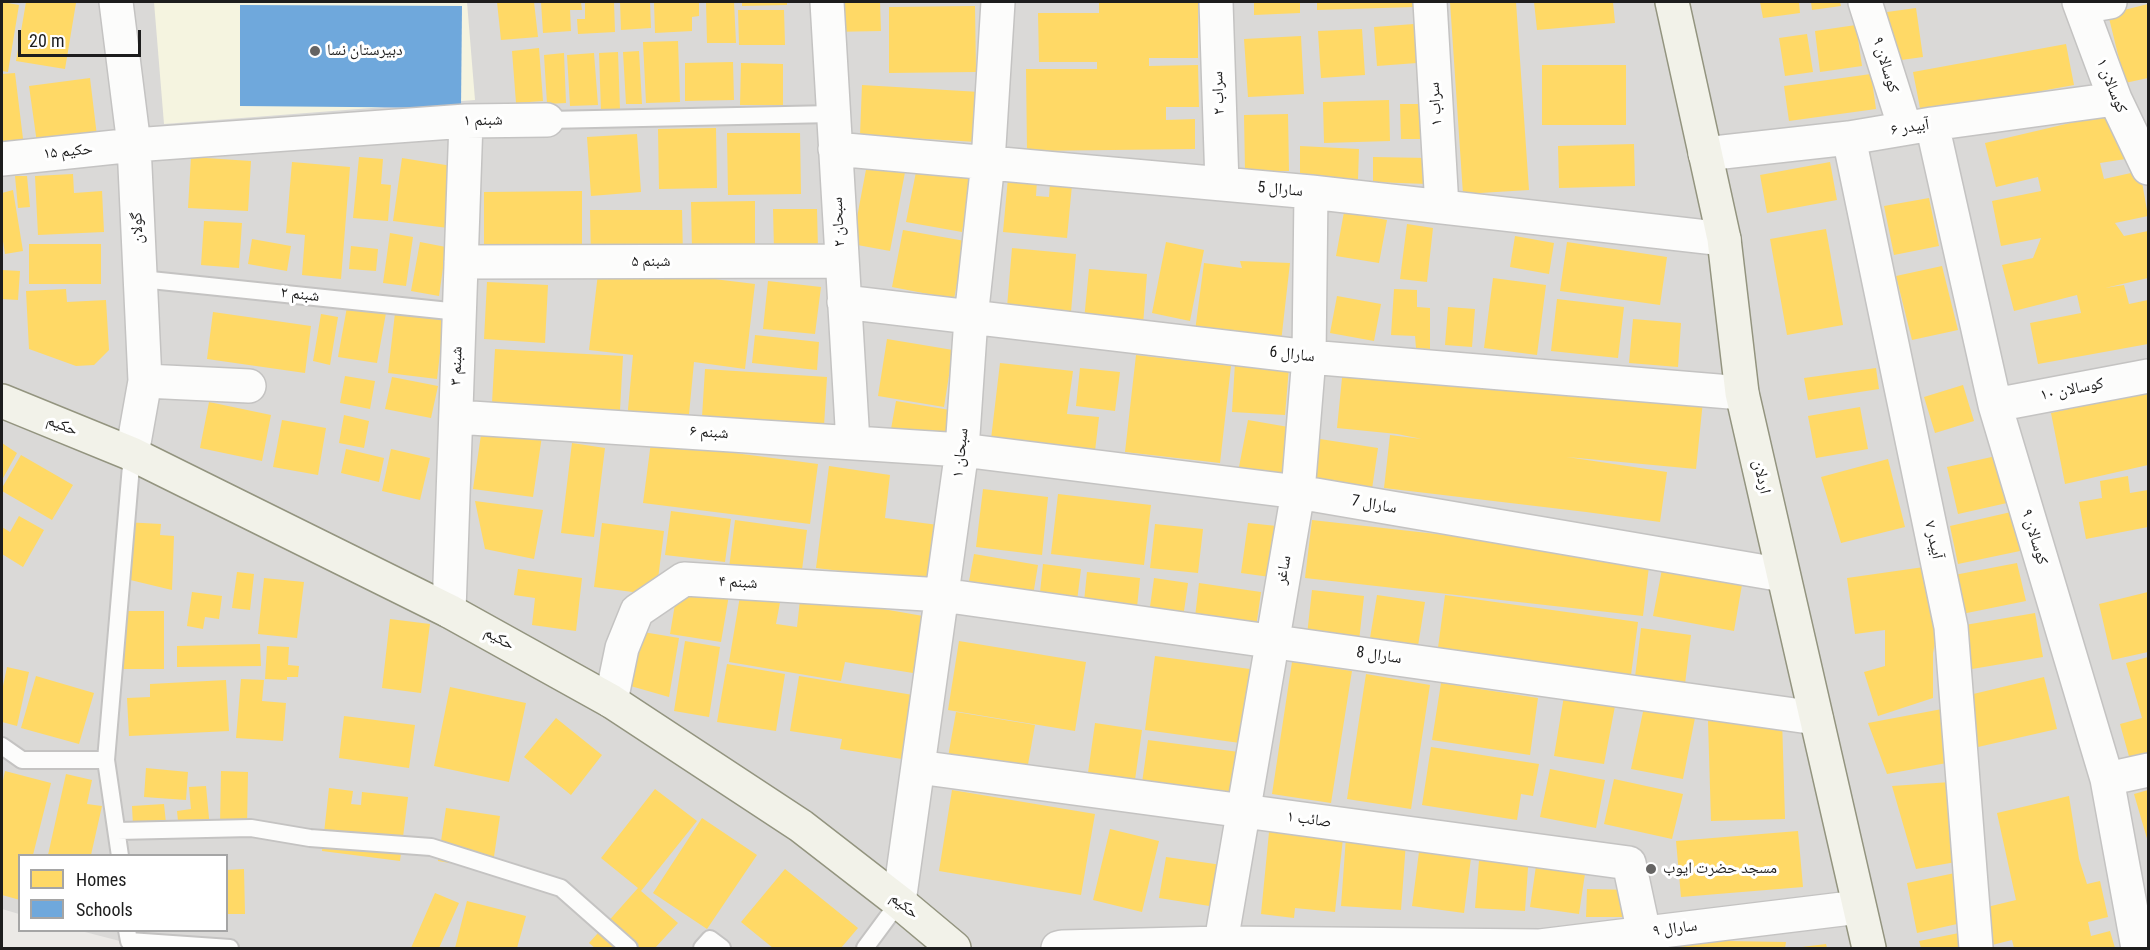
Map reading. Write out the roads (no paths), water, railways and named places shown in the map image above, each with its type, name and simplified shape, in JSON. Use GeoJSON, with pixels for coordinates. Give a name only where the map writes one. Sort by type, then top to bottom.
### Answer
{"type":"FeatureCollection","features":[{"type":"Feature","properties":{"kind":"street","name":"گولان"},"geometry":{"type":"LineString","coordinates":[[116,2],[134,145],[146,381],[132,454]]}},
{"type":"Feature","properties":{"kind":"street","name":"سبحان ۲"},"geometry":{"type":"LineString","coordinates":[[827,2],[853,443]]}},
{"type":"Feature","properties":{"kind":"street","name":"سبحان ۱"},"geometry":{"type":"LineString","coordinates":[[899,902],[962,450],[971,318],[987,162],[998,2]]}},
{"type":"Feature","properties":{"kind":"street","name":"سراب ۲"},"geometry":{"type":"LineString","coordinates":[[1216,2],[1222,184]]}},
{"type":"Feature","properties":{"kind":"street","name":"سراب ۱"},"geometry":{"type":"LineString","coordinates":[[1430,2],[1442,207]]}},
{"type":"Feature","properties":{"kind":"street","name":"اردلان"},"geometry":{"type":"LineString","coordinates":[[1672,2],[1724,239],[1742,393],[1869,948]]}},
{"type":"Feature","properties":{"kind":"street","name":"کوسالان ۹"},"geometry":{"type":"LineString","coordinates":[[1865,2],[1918,126],[1995,405],[2107,779],[2138,948]]}},
{"type":"Feature","properties":{"kind":"street","name":"کوسالان ۱"},"geometry":{"type":"LineString","coordinates":[[2090,3],[2115,99],[2148,168]]}},
{"type":"Feature","properties":{"kind":"street","name":"آبیدر ۶"},"geometry":{"type":"LineString","coordinates":[[1705,154],[1849,138],[1918,126],[2115,99]]}},
{"type":"Feature","properties":{"kind":"street","name":"شبنم ۱"},"geometry":{"type":"LineString","coordinates":[[134,145],[466,121],[547,120]]}},
{"type":"Feature","properties":{"kind":"street","name":"شبنم ۳"},"geometry":{"type":"LineString","coordinates":[[449,611],[466,121]]}},
{"type":"Feature","properties":{"kind":"street","name":"آبیدر ۷"},"geometry":{"type":"LineString","coordinates":[[1849,138],[1951,627],[1976,948]]}},
{"type":"Feature","properties":{"kind":"street","name":"حکیم ۱۵"},"geometry":{"type":"LineString","coordinates":[[2,159],[134,145]]}},
{"type":"Feature","properties":{"kind":"street","name":"سارال 5"},"geometry":{"type":"LineString","coordinates":[[835,149],[1311,192],[1724,239]]}},
{"type":"Feature","properties":{"kind":"street","name":"ساغر"},"geometry":{"type":"LineString","coordinates":[[1220,946],[1298,492],[1309,357],[1311,192]]}},
{"type":"Feature","properties":{"kind":"street","name":"شبنم ۵"},"geometry":{"type":"LineString","coordinates":[[461,262],[842,261]]}},
{"type":"Feature","properties":{"kind":"street","name":"سارال 6"},"geometry":{"type":"LineString","coordinates":[[844,302],[1309,357],[1742,393]]}},
{"type":"Feature","properties":{"kind":"street","name":"کوسالان ۱۰"},"geometry":{"type":"LineString","coordinates":[[1995,405],[2148,376]]}},
{"type":"Feature","properties":{"kind":"street"},"geometry":{"type":"LineString","coordinates":[[146,381],[249,386]]}},
{"type":"Feature","properties":{"kind":"street","name":"حکیم"},"geometry":{"type":"LineString","coordinates":[[2,401],[132,454],[449,611],[611,701],[801,826],[954,948]]}},
{"type":"Feature","properties":{"kind":"street","name":"شبنم ۶"},"geometry":{"type":"LineString","coordinates":[[456,417],[962,450]]}},
{"type":"Feature","properties":{"kind":"street","name":"سارال 7"},"geometry":{"type":"LineString","coordinates":[[962,450],[1298,492],[1783,575]]}},
{"type":"Feature","properties":{"kind":"street","name":"شبنم ۴"},"geometry":{"type":"LineString","coordinates":[[611,701],[622,648],[637,611],[684,579],[942,595]]}},
{"type":"Feature","properties":{"kind":"street","name":"سارال 8"},"geometry":{"type":"LineString","coordinates":[[942,595],[1816,718]]}},
{"type":"Feature","properties":{"kind":"street","name":"صائب ۱"},"geometry":{"type":"LineString","coordinates":[[918,767],[1629,863],[1644,940]]}},
{"type":"Feature","properties":{"kind":"street"},"geometry":{"type":"LineString","coordinates":[[2107,779],[2148,770]]}},
{"type":"Feature","properties":{"kind":"street","name":"سارال ۹"},"geometry":{"type":"LineString","coordinates":[[1058,948],[1540,947],[1644,940],[1859,907]]}},
{"type":"Feature","properties":{"kind":"lane","name":"شبنم ۱"},"geometry":{"type":"LineString","coordinates":[[547,120],[833,114]]}},
{"type":"Feature","properties":{"kind":"lane","name":"شبنم ۲"},"geometry":{"type":"LineString","coordinates":[[141,279],[459,312]]}},
{"type":"Feature","properties":{"kind":"lane"},"geometry":{"type":"LineString","coordinates":[[120,854],[106,760],[132,454]]}},
{"type":"Feature","properties":{"kind":"lane"},"geometry":{"type":"LineString","coordinates":[[2,746],[22,760],[106,760]]}},
{"type":"Feature","properties":{"kind":"lane"},"geometry":{"type":"LineString","coordinates":[[117,831],[251,828],[310,838],[431,847],[561,888],[629,948]]}},
{"type":"Feature","properties":{"kind":"lane"},"geometry":{"type":"LineString","coordinates":[[865,948],[899,902]]}},
{"type":"Feature","properties":{"kind":"lane"},"geometry":{"type":"LineString","coordinates":[[127,940],[230,948]]}},
{"type":"Feature","properties":{"kind":"place","name":"دبیرستان نسا"},"geometry":{"type":"Point","coordinates":[315,51]}},
{"type":"Feature","properties":{"kind":"place","name":"مسجد حضرت ایوب"},"geometry":{"type":"Point","coordinates":[1651,869]}}]}
